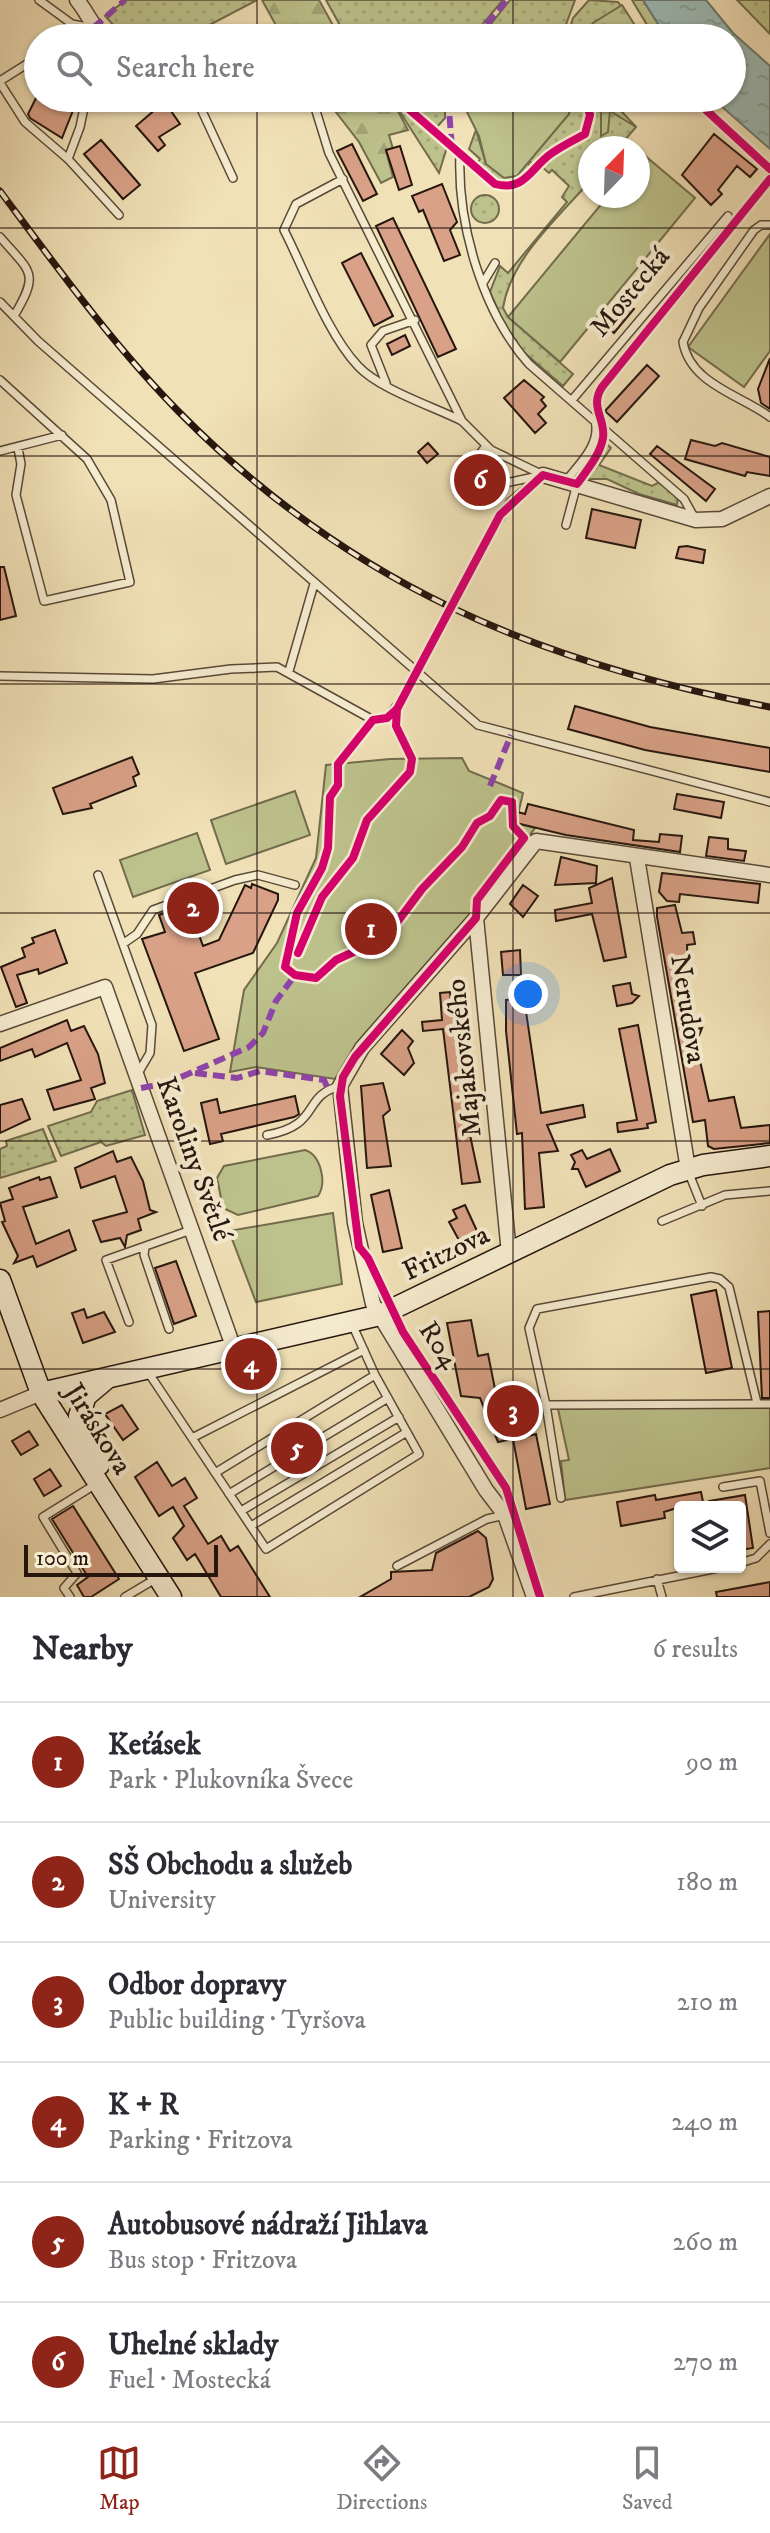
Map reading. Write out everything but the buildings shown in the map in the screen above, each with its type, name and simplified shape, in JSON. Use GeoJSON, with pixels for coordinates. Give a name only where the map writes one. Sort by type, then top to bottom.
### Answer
{"type":"FeatureCollection","features":[{"type":"Feature","properties":{"kind":"street"},"geometry":{"type":"LineString","coordinates":[[77,0],[88,12],[93,24]]}},
{"type":"Feature","properties":{"kind":"street"},"geometry":{"type":"LineString","coordinates":[[543,475],[696,520],[722,519],[770,496]]}},
{"type":"Feature","properties":{"kind":"street"},"geometry":{"type":"LineString","coordinates":[[534,1597],[505,1515],[486,1490],[380,1315],[365,1283],[340,1086],[362,1048],[476,918],[530,844],[545,840],[637,858],[770,875]]}},
{"type":"Feature","properties":{"kind":"street","name":"Nerudova"},"geometry":{"type":"LineString","coordinates":[[637,858],[688,1169]]}},
{"type":"Feature","properties":{"kind":"street","name":"Majakovského"},"geometry":{"type":"LineString","coordinates":[[476,918],[509,1253]]}},
{"type":"Feature","properties":{"kind":"street","name":"Karoliny Světlé"},"geometry":{"type":"LineString","coordinates":[[0,1024],[105,987],[234,1349]]}},
{"type":"Feature","properties":{"kind":"street","name":"Fritzova"},"geometry":{"type":"LineString","coordinates":[[41,1393],[380,1315],[688,1169],[770,1156]]}},
{"type":"Feature","properties":{"kind":"street","name":"Jiráskova"},"geometry":{"type":"LineString","coordinates":[[0,1280],[41,1393],[171,1597]]}},
{"type":"Feature","properties":{"kind":"street"},"geometry":{"type":"LineString","coordinates":[[104,1491],[79,1416],[86,1396],[109,1377]]}},
{"type":"Feature","properties":{"kind":"street"},"geometry":{"type":"LineString","coordinates":[[0,1410],[41,1393]]}},
{"type":"Feature","properties":{"kind":"lane"},"geometry":{"type":"LineString","coordinates":[[39,0],[72,24]]}},
{"type":"Feature","properties":{"kind":"lane"},"geometry":{"type":"LineString","coordinates":[[24,66],[0,82],[25,122],[68,159],[119,215]]}},
{"type":"Feature","properties":{"kind":"lane"},"geometry":{"type":"LineString","coordinates":[[68,159],[83,112]]}},
{"type":"Feature","properties":{"kind":"lane"},"geometry":{"type":"LineString","coordinates":[[202,112],[233,178]]}},
{"type":"Feature","properties":{"kind":"lane"},"geometry":{"type":"LineString","coordinates":[[316,112],[329,153],[415,320],[462,421],[486,446],[543,475]]}},
{"type":"Feature","properties":{"kind":"lane"},"geometry":{"type":"LineString","coordinates":[[460,153],[461,196],[482,285],[510,343],[684,499],[696,520]]}},
{"type":"Feature","properties":{"kind":"lane"},"geometry":{"type":"LineString","coordinates":[[343,179],[296,204],[284,230],[338,338],[357,365],[387,385],[462,421]]}},
{"type":"Feature","properties":{"kind":"lane","name":"Mostecká"},"geometry":{"type":"LineString","coordinates":[[572,400],[728,216]]}},
{"type":"Feature","properties":{"kind":"lane"},"geometry":{"type":"LineString","coordinates":[[770,225],[761,225],[754,230],[699,308],[683,342],[688,357],[699,371],[734,399],[770,417]]}},
{"type":"Feature","properties":{"kind":"lane"},"geometry":{"type":"LineString","coordinates":[[0,237],[30,271],[31,287],[14,316]]}},
{"type":"Feature","properties":{"kind":"lane"},"geometry":{"type":"LineString","coordinates":[[482,285],[495,263]]}},
{"type":"Feature","properties":{"kind":"lane"},"geometry":{"type":"LineString","coordinates":[[0,302],[314,584],[478,725],[770,802]]}},
{"type":"Feature","properties":{"kind":"lane"},"geometry":{"type":"LineString","coordinates":[[387,385],[371,345],[383,331],[415,320]]}},
{"type":"Feature","properties":{"kind":"lane"},"geometry":{"type":"LineString","coordinates":[[0,380],[87,459],[111,500],[130,582],[44,601],[16,495],[21,464],[18,448]]}},
{"type":"Feature","properties":{"kind":"lane"},"geometry":{"type":"LineString","coordinates":[[566,525],[572,482],[597,435],[594,420]]}},
{"type":"Feature","properties":{"kind":"lane"},"geometry":{"type":"LineString","coordinates":[[0,451],[62,435]]}},
{"type":"Feature","properties":{"kind":"lane"},"geometry":{"type":"LineString","coordinates":[[486,446],[476,459],[472,472],[487,487],[543,475]]}},
{"type":"Feature","properties":{"kind":"lane"},"geometry":{"type":"LineString","coordinates":[[488,538],[510,502],[543,475]]}},
{"type":"Feature","properties":{"kind":"lane"},"geometry":{"type":"LineString","coordinates":[[289,671],[314,584]]}},
{"type":"Feature","properties":{"kind":"lane"},"geometry":{"type":"LineString","coordinates":[[0,676],[137,679],[261,666],[289,671],[373,720],[387,718],[407,693]]}},
{"type":"Feature","properties":{"kind":"lane"},"geometry":{"type":"LineString","coordinates":[[98,875],[152,1025],[150,1053],[137,1075]]}},
{"type":"Feature","properties":{"kind":"lane"},"geometry":{"type":"LineString","coordinates":[[124,943],[137,934],[153,910],[235,880],[258,875],[295,885]]}},
{"type":"Feature","properties":{"kind":"lane"},"geometry":{"type":"LineString","coordinates":[[267,1135],[297,1127],[323,1091],[340,1086]]}},
{"type":"Feature","properties":{"kind":"lane"},"geometry":{"type":"LineString","coordinates":[[688,1169],[702,1206]]}},
{"type":"Feature","properties":{"kind":"lane"},"geometry":{"type":"LineString","coordinates":[[662,1221],[725,1195],[770,1191]]}},
{"type":"Feature","properties":{"kind":"lane"},"geometry":{"type":"LineString","coordinates":[[129,1322],[106,1260],[191,1230]]}},
{"type":"Feature","properties":{"kind":"lane"},"geometry":{"type":"LineString","coordinates":[[145,1247],[144,1255],[169,1329]]}},
{"type":"Feature","properties":{"kind":"lane"},"geometry":{"type":"LineString","coordinates":[[561,1498],[546,1405],[529,1328],[537,1309],[716,1277],[729,1287],[757,1403]]}},
{"type":"Feature","properties":{"kind":"lane"},"geometry":{"type":"LineString","coordinates":[[145,1369],[266,1549],[419,1454],[375,1375],[351,1322]]}},
{"type":"Feature","properties":{"kind":"lane"},"geometry":{"type":"LineString","coordinates":[[192,1438],[364,1350]]}},
{"type":"Feature","properties":{"kind":"lane"},"geometry":{"type":"LineString","coordinates":[[215,1473],[375,1375]]}},
{"type":"Feature","properties":{"kind":"lane"},"geometry":{"type":"LineString","coordinates":[[229,1494],[388,1398]]}},
{"type":"Feature","properties":{"kind":"lane"},"geometry":{"type":"LineString","coordinates":[[546,1405],[770,1404]]}},
{"type":"Feature","properties":{"kind":"lane"},"geometry":{"type":"LineString","coordinates":[[241,1511],[399,1417]]}},
{"type":"Feature","properties":{"kind":"lane"},"geometry":{"type":"LineString","coordinates":[[251,1526],[407,1432]]}},
{"type":"Feature","properties":{"kind":"lane"},"geometry":{"type":"LineString","coordinates":[[723,1487],[760,1481],[770,1533]]}},
{"type":"Feature","properties":{"kind":"lane"},"geometry":{"type":"LineString","coordinates":[[70,1597],[64,1588],[77,1573],[43,1517],[104,1491]]}},
{"type":"Feature","properties":{"kind":"lane"},"geometry":{"type":"LineString","coordinates":[[397,1566],[487,1519],[505,1515]]}},
{"type":"Feature","properties":{"kind":"lane"},"geometry":{"type":"LineString","coordinates":[[746,1561],[756,1558],[770,1544]]}},
{"type":"Feature","properties":{"kind":"lane"},"geometry":{"type":"LineString","coordinates":[[574,1597],[690,1573]]}},
{"type":"Feature","properties":{"kind":"lane"},"geometry":{"type":"LineString","coordinates":[[125,1597],[159,1577]]}},
{"type":"Feature","properties":{"kind":"lane"},"geometry":{"type":"LineString","coordinates":[[657,1579],[662,1597]]}},
{"type":"Feature","properties":{"kind":"green space"},"geometry":{"type":"Polygon","coordinates":[[[126,0],[257,0],[211,24],[112,24],[105,16],[126,0]]]}},
{"type":"Feature","properties":{"kind":"green space"},"geometry":{"type":"Polygon","coordinates":[[[262,0],[319,0],[332,24],[275,24],[262,0]]]}},
{"type":"Feature","properties":{"kind":"green space"},"geometry":{"type":"Polygon","coordinates":[[[326,0],[503,0],[483,24],[339,24],[326,0]]]}},
{"type":"Feature","properties":{"kind":"green space"},"geometry":{"type":"Polygon","coordinates":[[[510,0],[575,0],[566,24],[491,24],[510,0]]]}},
{"type":"Feature","properties":{"kind":"green space"},"geometry":{"type":"Polygon","coordinates":[[[589,0],[618,2],[633,24],[571,24],[589,0]]]}},
{"type":"Feature","properties":{"kind":"green space"},"geometry":{"type":"Polygon","coordinates":[[[632,0],[643,0],[658,24],[647,24],[632,0]]]}},
{"type":"Feature","properties":{"kind":"green space"},"geometry":{"type":"Polygon","coordinates":[[[737,0],[770,0],[770,34],[737,0]]]}},
{"type":"Feature","properties":{"kind":"green space"},"geometry":{"type":"Polygon","coordinates":[[[622,5],[634,24],[592,24],[622,5]]]}},
{"type":"Feature","properties":{"kind":"green space"},"geometry":{"type":"Polygon","coordinates":[[[336,112],[398,112],[408,130],[389,135],[393,149],[386,151],[393,177],[381,183],[359,142],[336,112]]]}},
{"type":"Feature","properties":{"kind":"green space"},"geometry":{"type":"Polygon","coordinates":[[[400,112],[407,112],[447,147],[439,173],[400,112]]]}},
{"type":"Feature","properties":{"kind":"green space"},"geometry":{"type":"Polygon","coordinates":[[[417,112],[445,112],[445,118],[436,128],[417,112]]]}},
{"type":"Feature","properties":{"kind":"green space"},"geometry":{"type":"Polygon","coordinates":[[[467,112],[569,112],[517,176],[504,178],[486,164],[479,136],[467,112]]]}},
{"type":"Feature","properties":{"kind":"green space"},"geometry":{"type":"Polygon","coordinates":[[[586,112],[586,126],[534,166],[529,161],[568,114],[586,112]]]}},
{"type":"Feature","properties":{"kind":"green space"},"geometry":{"type":"Polygon","coordinates":[[[592,112],[622,112],[636,127],[628,136],[587,136],[594,118],[592,112]]]}},
{"type":"Feature","properties":{"kind":"green space"},"geometry":{"type":"Polygon","coordinates":[[[600,112],[610,112],[608,132],[601,136],[600,112]]]}},
{"type":"Feature","properties":{"kind":"green space"},"geometry":{"type":"Polygon","coordinates":[[[612,112],[622,112],[636,127],[612,112]]]}},
{"type":"Feature","properties":{"kind":"green space"},"geometry":{"type":"Polygon","coordinates":[[[476,130],[486,164],[517,176],[527,163],[533,168],[516,183],[499,182],[477,164],[480,159],[469,149],[476,130]]]}},
{"type":"Feature","properties":{"kind":"green space"},"geometry":{"type":"Polygon","coordinates":[[[578,141],[578,194],[515,272],[503,308],[508,317],[573,374],[563,386],[512,342],[490,292],[500,266],[508,273],[567,202],[562,197],[569,186],[552,170],[549,173],[542,167],[555,154],[578,141]]]}},
{"type":"Feature","properties":{"kind":"green space"},"geometry":{"type":"Polygon","coordinates":[[[650,160],[695,198],[560,362],[508,317],[598,208],[650,208],[650,160]]]}},
{"type":"Feature","properties":{"kind":"green space"},"geometry":{"type":"Polygon","coordinates":[[[485,195],[495,199],[499,209],[495,219],[485,223],[475,219],[471,209],[475,199],[485,195]]]}},
{"type":"Feature","properties":{"kind":"green space"},"geometry":{"type":"Polygon","coordinates":[[[770,234],[770,351],[744,387],[688,347],[770,234]]]}},
{"type":"Feature","properties":{"kind":"green space"},"geometry":{"type":"Polygon","coordinates":[[[604,442],[611,448],[599,465],[652,486],[660,482],[678,498],[677,505],[639,494],[607,479],[586,479],[584,474],[599,455],[604,442]]]}},
{"type":"Feature","properties":{"kind":"green space"},"geometry":{"type":"Polygon","coordinates":[[[462,758],[469,771],[523,793],[516,823],[535,828],[471,914],[354,1048],[335,1079],[256,1067],[230,1072],[244,990],[277,943],[316,858],[326,765],[390,759],[462,758]]]}},
{"type":"Feature","properties":{"kind":"green space"},"geometry":{"type":"Polygon","coordinates":[[[295,791],[310,835],[226,864],[211,820],[295,791]]]}},
{"type":"Feature","properties":{"kind":"green space"},"geometry":{"type":"Polygon","coordinates":[[[197,833],[210,870],[133,897],[120,860],[197,833]]]}},
{"type":"Feature","properties":{"kind":"green space"},"geometry":{"type":"Polygon","coordinates":[[[132,1090],[145,1135],[106,1146],[101,1142],[61,1156],[48,1126],[91,1112],[97,1101],[132,1090]]]}},
{"type":"Feature","properties":{"kind":"green space"},"geometry":{"type":"Polygon","coordinates":[[[43,1129],[56,1161],[0,1178],[0,1149],[7,1146],[6,1141],[43,1129]]]}},
{"type":"Feature","properties":{"kind":"green space"},"geometry":{"type":"Polygon","coordinates":[[[305,1150],[315,1157],[321,1170],[322,1184],[318,1196],[238,1215],[223,1208],[217,1178],[224,1166],[305,1150]]]}},
{"type":"Feature","properties":{"kind":"green space"},"geometry":{"type":"Polygon","coordinates":[[[333,1213],[342,1284],[256,1302],[229,1231],[333,1213]]]}},
{"type":"Feature","properties":{"kind":"green space"},"geometry":{"type":"Polygon","coordinates":[[[770,1405],[770,1468],[565,1500],[561,1461],[569,1460],[558,1409],[770,1405]]]}},
{"type":"Feature","properties":{"kind":"water"},"geometry":{"type":"Polygon","coordinates":[[[643,0],[706,0],[726,24],[658,24],[643,0]]]}},
{"type":"Feature","properties":{"kind":"water"},"geometry":{"type":"Polygon","coordinates":[[[746,45],[770,66],[770,149],[728,112],[746,112],[746,45]]]}},
{"type":"Feature","properties":{"kind":"railway"},"geometry":{"type":"LineString","coordinates":[[0,191],[131,360],[179,412],[244,472],[310,524],[379,569],[450,607],[525,639],[603,666],[770,707]]}},
{"type":"Feature","properties":{"kind":"marked path"},"geometry":{"type":"LineString","coordinates":[[98,24],[125,0]]}},
{"type":"Feature","properties":{"kind":"marked path"},"geometry":{"type":"LineString","coordinates":[[487,24],[507,0]]}},
{"type":"Feature","properties":{"kind":"marked path"},"geometry":{"type":"LineString","coordinates":[[449,112],[452,147]]}},
{"type":"Feature","properties":{"kind":"marked path"},"geometry":{"type":"LineString","coordinates":[[490,786],[511,735]]}},
{"type":"Feature","properties":{"kind":"marked path"},"geometry":{"type":"LineString","coordinates":[[181,1077],[249,1047],[263,1033],[276,1001],[295,975]]}},
{"type":"Feature","properties":{"kind":"marked path"},"geometry":{"type":"LineString","coordinates":[[195,1073],[237,1078],[260,1071],[324,1080],[328,1089]]}},
{"type":"Feature","properties":{"kind":"marked path"},"geometry":{"type":"LineString","coordinates":[[141,1088],[163,1084]]}},
{"type":"Feature","properties":{"kind":"cycle path"},"geometry":{"type":"LineString","coordinates":[[412,112],[495,184],[505,186],[520,182],[552,153],[585,134],[589,112]]}},
{"type":"Feature","properties":{"kind":"cycle path"},"geometry":{"type":"LineString","coordinates":[[708,112],[770,169]]}},
{"type":"Feature","properties":{"kind":"cycle path","name":"R04"},"geometry":{"type":"LineString","coordinates":[[540,1597],[506,1488],[403,1332],[368,1258],[359,1247],[340,1096],[343,1077],[355,1057],[476,918],[477,900],[524,838],[513,826],[512,802],[501,800],[490,816],[477,823],[462,847],[422,889],[386,937],[336,960],[316,978],[295,975],[285,967],[297,913],[322,868],[328,848],[330,797],[338,785],[338,764],[373,720],[387,718],[397,709],[500,515],[543,475],[577,484],[593,462],[603,438],[597,407],[602,387],[770,179]]}},
{"type":"Feature","properties":{"kind":"cycle path"},"geometry":{"type":"LineString","coordinates":[[298,953],[322,897],[353,858],[367,820],[410,772],[412,759],[396,726],[397,709]]}},
{"type":"Feature","properties":{"kind":"place","name":"Uhelné sklady"},"geometry":{"type":"Point","coordinates":[480,480]}},
{"type":"Feature","properties":{"kind":"place","name":"SŠ Obchodu a služeb"},"geometry":{"type":"Point","coordinates":[193,908]}},
{"type":"Feature","properties":{"kind":"place","name":"Keťásek"},"geometry":{"type":"Point","coordinates":[371,929]}},
{"type":"Feature","properties":{"kind":"place","name":"K + R"},"geometry":{"type":"Point","coordinates":[251,1364]}},
{"type":"Feature","properties":{"kind":"place","name":"Odbor dopravy"},"geometry":{"type":"Point","coordinates":[513,1411]}},
{"type":"Feature","properties":{"kind":"place","name":"Autobusové nádraží Jihlava"},"geometry":{"type":"Point","coordinates":[297,1448]}}]}
